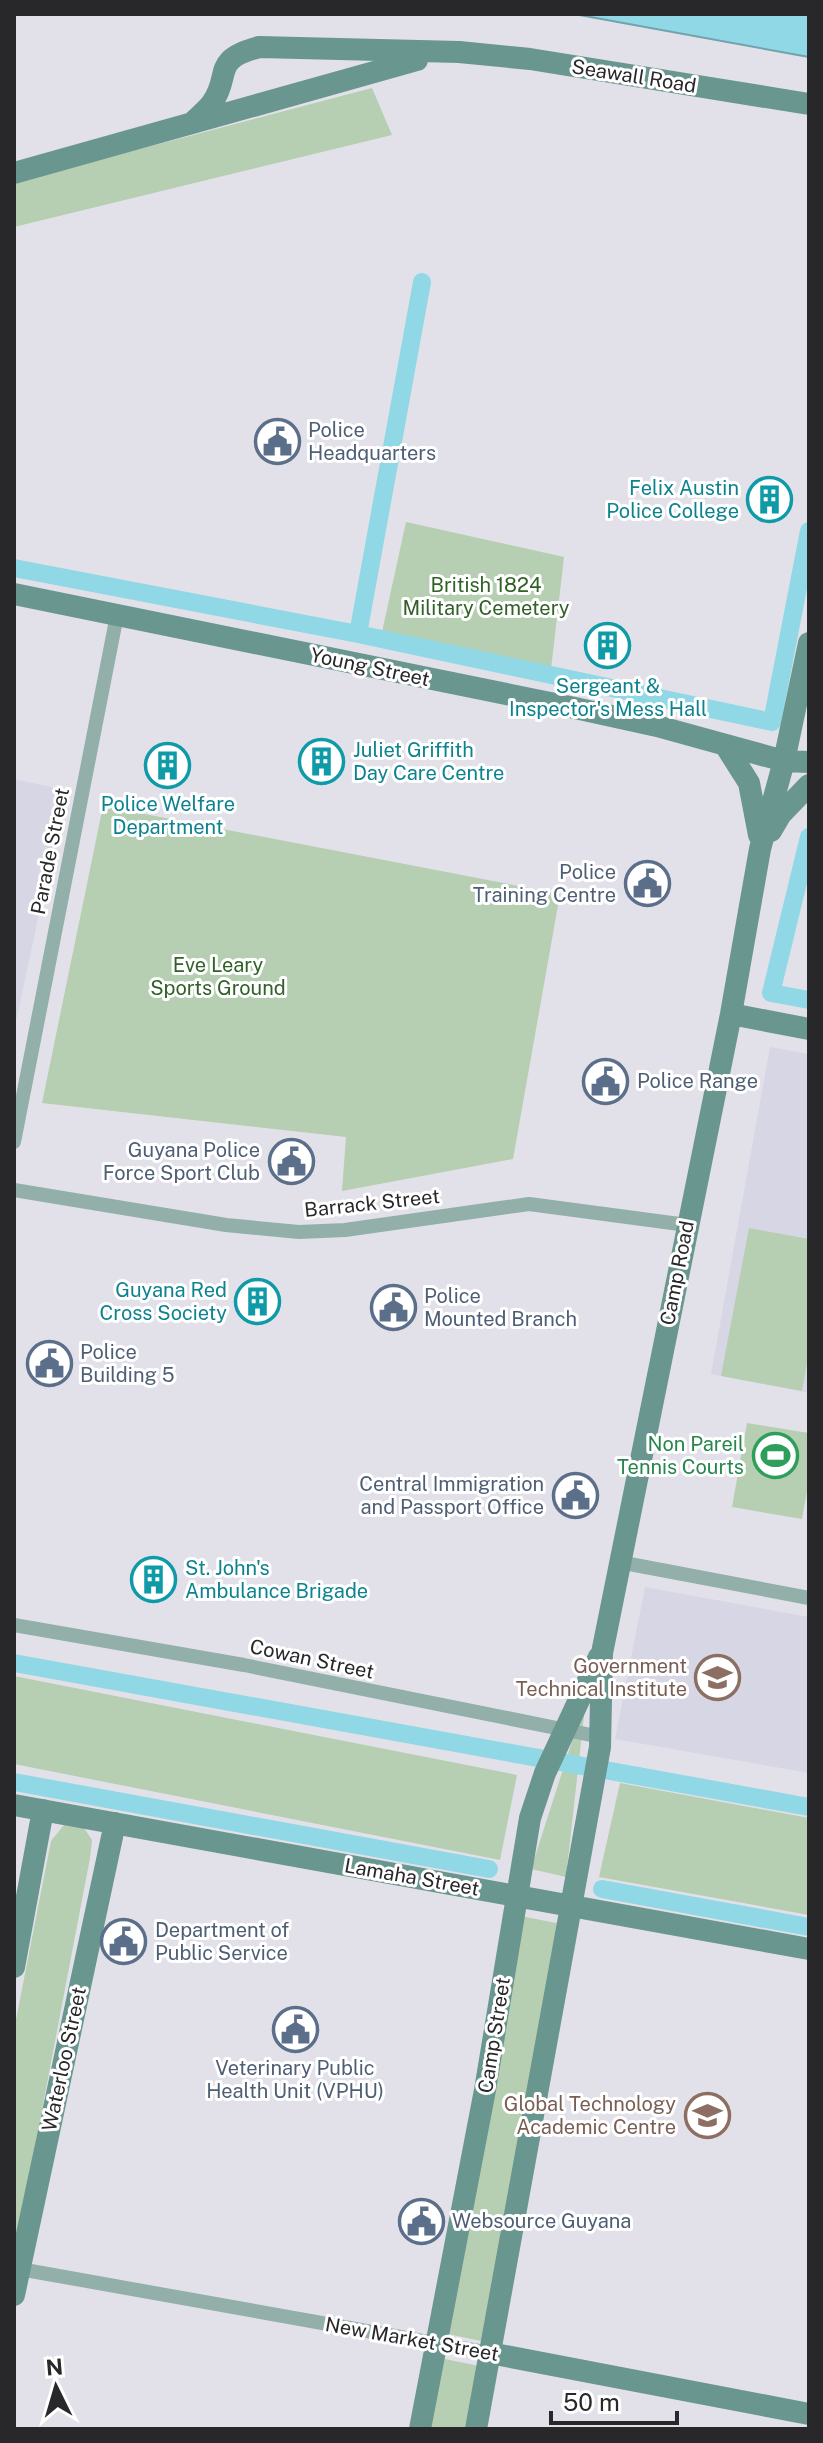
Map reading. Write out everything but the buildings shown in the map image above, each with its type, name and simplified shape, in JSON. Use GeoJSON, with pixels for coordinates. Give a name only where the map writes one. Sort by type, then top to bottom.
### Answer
{"type":"FeatureCollection","features":[{"type":"Feature","properties":{"kind":"main road","name":"Seawall Road"},"geometry":{"type":"LineString","coordinates":[[193,122],[212,103],[228,62],[242,51],[259,47],[459,52],[530,59],[809,104]]}},
{"type":"Feature","properties":{"kind":"main road","name":"Seawall Road"},"geometry":{"type":"LineString","coordinates":[[14,173],[405,63],[459,52]]}},
{"type":"Feature","properties":{"kind":"main road","name":"Young Street"},"geometry":{"type":"LineString","coordinates":[[14,594],[575,708],[725,745],[793,751],[809,762]]}},
{"type":"Feature","properties":{"kind":"main road","name":"Camp Road"},"geometry":{"type":"LineString","coordinates":[[574,1890],[600,1742],[602,1653],[619,1562],[731,1014],[760,849],[793,751],[809,643]]}},
{"type":"Feature","properties":{"kind":"main road"},"geometry":{"type":"LineString","coordinates":[[801,683],[809,722]]}},
{"type":"Feature","properties":{"kind":"main road"},"geometry":{"type":"LineString","coordinates":[[725,745],[749,783],[758,814],[760,849]]}},
{"type":"Feature","properties":{"kind":"main road"},"geometry":{"type":"LineString","coordinates":[[760,849],[781,814],[809,785]]}},
{"type":"Feature","properties":{"kind":"main road"},"geometry":{"type":"LineString","coordinates":[[731,1014],[809,1029]]}},
{"type":"Feature","properties":{"kind":"main road","name":"Camp Street"},"geometry":{"type":"LineString","coordinates":[[420,2429],[485,2090],[530,1818],[545,1773],[602,1653]]}},
{"type":"Feature","properties":{"kind":"main road","name":"Lamaha Street"},"geometry":{"type":"LineString","coordinates":[[14,1805],[115,1823],[574,1890],[809,1949]]}},
{"type":"Feature","properties":{"kind":"main road"},"geometry":{"type":"LineString","coordinates":[[14,1967],[43,1810]]}},
{"type":"Feature","properties":{"kind":"main road","name":"Waterloo Street"},"geometry":{"type":"LineString","coordinates":[[14,2295],[16,2268],[115,1823]]}},
{"type":"Feature","properties":{"kind":"main road"},"geometry":{"type":"LineString","coordinates":[[476,2429],[574,1890]]}},
{"type":"Feature","properties":{"kind":"main road","name":"New Market Street"},"geometry":{"type":"LineString","coordinates":[[490,2353],[809,2414]]}},
{"type":"Feature","properties":{"kind":"street","name":"Parade Street"},"geometry":{"type":"LineString","coordinates":[[14,1142],[117,615]]}},
{"type":"Feature","properties":{"kind":"street","name":"Barrack Street"},"geometry":{"type":"LineString","coordinates":[[14,1190],[226,1225],[299,1232],[345,1230],[529,1204],[687,1225]]}},
{"type":"Feature","properties":{"kind":"street"},"geometry":{"type":"LineString","coordinates":[[619,1562],[809,1598]]}},
{"type":"Feature","properties":{"kind":"street","name":"Cowan Street"},"geometry":{"type":"LineString","coordinates":[[14,1625],[244,1665],[600,1742]]}},
{"type":"Feature","properties":{"kind":"street","name":"New Market Street"},"geometry":{"type":"LineString","coordinates":[[16,2268],[490,2353]]}},
{"type":"Feature","properties":{"kind":"shaded area"},"geometry":{"type":"Polygon","coordinates":[[[14,779],[65,790],[17,1018],[14,1017],[14,779]]]}},
{"type":"Feature","properties":{"kind":"shaded area"},"geometry":{"type":"Polygon","coordinates":[[[770,1047],[809,1054],[809,1393],[711,1374],[770,1047]]]}},
{"type":"Feature","properties":{"kind":"shaded area","name":"Government Technical Institute"},"geometry":{"type":"Polygon","coordinates":[[[645,1587],[809,1617],[809,1773],[615,1739],[645,1587]]]}},
{"type":"Feature","properties":{"kind":"green space"},"geometry":{"type":"Polygon","coordinates":[[[372,88],[392,135],[14,227],[14,182],[372,88]]]}},
{"type":"Feature","properties":{"kind":"green space","name":"British 1824 Military Cemetery"},"geometry":{"type":"Polygon","coordinates":[[[406,522],[564,557],[551,669],[382,632],[406,522]]]}},
{"type":"Feature","properties":{"kind":"green space","name":"Eve Leary Sports Ground"},"geometry":{"type":"Polygon","coordinates":[[[103,806],[560,894],[513,1159],[342,1191],[346,1137],[42,1103],[103,806]]]}},
{"type":"Feature","properties":{"kind":"green space"},"geometry":{"type":"Polygon","coordinates":[[[749,1228],[809,1239],[809,1351],[802,1391],[721,1376],[749,1228]]]}},
{"type":"Feature","properties":{"kind":"green space","name":"Non Pareil Tennis Courts"},"geometry":{"type":"Polygon","coordinates":[[[747,1423],[809,1433],[809,1480],[802,1519],[732,1507],[747,1423]]]}},
{"type":"Feature","properties":{"kind":"green space"},"geometry":{"type":"Polygon","coordinates":[[[14,1676],[517,1775],[500,1860],[14,1764],[14,1676]]]}},
{"type":"Feature","properties":{"kind":"green space"},"geometry":{"type":"Polygon","coordinates":[[[586,1698],[566,1877],[531,1869],[586,1698]]]}},
{"type":"Feature","properties":{"kind":"green space"},"geometry":{"type":"Polygon","coordinates":[[[620,1783],[809,1818],[809,1915],[599,1877],[620,1783]]]}},
{"type":"Feature","properties":{"kind":"green space"},"geometry":{"type":"Polygon","coordinates":[[[64,1825],[82,1825],[92,1840],[90,1858],[14,2256],[14,2030],[51,1841],[64,1825]]]}},
{"type":"Feature","properties":{"kind":"green space"},"geometry":{"type":"Polygon","coordinates":[[[521,1916],[561,1924],[481,2341],[448,2334],[521,1916]]]}},
{"type":"Feature","properties":{"kind":"green space"},"geometry":{"type":"Polygon","coordinates":[[[440,2358],[479,2366],[467,2429],[427,2429],[440,2358]]]}},
{"type":"Feature","properties":{"kind":"water"},"geometry":{"type":"Polygon","coordinates":[[[574,14],[809,14],[809,57],[574,14]]]}},
{"type":"Feature","properties":{"kind":"waterway"},"geometry":{"type":"LineString","coordinates":[[14,568],[358,634],[422,282]]}},
{"type":"Feature","properties":{"kind":"waterway"},"geometry":{"type":"LineString","coordinates":[[358,634],[772,722],[809,531]]}},
{"type":"Feature","properties":{"kind":"waterway"},"geometry":{"type":"LineString","coordinates":[[809,837],[771,993],[809,1000]]}},
{"type":"Feature","properties":{"kind":"waterway"},"geometry":{"type":"LineString","coordinates":[[14,1663],[809,1807]]}},
{"type":"Feature","properties":{"kind":"waterway"},"geometry":{"type":"LineString","coordinates":[[14,1782],[489,1869]]}},
{"type":"Feature","properties":{"kind":"waterway"},"geometry":{"type":"LineString","coordinates":[[602,1889],[809,1927]]}},
{"type":"Feature","properties":{"kind":"place","name":"Police Headquarters"},"geometry":{"type":"Point","coordinates":[277,441]}},
{"type":"Feature","properties":{"kind":"place","name":"Felix Austin Police College"},"geometry":{"type":"Point","coordinates":[770,499]}},
{"type":"Feature","properties":{"kind":"place","name":"Sergeant & Inspector's Mess Hall"},"geometry":{"type":"Point","coordinates":[608,646]}},
{"type":"Feature","properties":{"kind":"place","name":"Juliet Griffith Day Care Centre"},"geometry":{"type":"Point","coordinates":[322,761]}},
{"type":"Feature","properties":{"kind":"place","name":"Police Welfare Department"},"geometry":{"type":"Point","coordinates":[168,765]}},
{"type":"Feature","properties":{"kind":"place","name":"Police Training Centre"},"geometry":{"type":"Point","coordinates":[647,883]}},
{"type":"Feature","properties":{"kind":"place","name":"Police Range"},"geometry":{"type":"Point","coordinates":[606,1081]}},
{"type":"Feature","properties":{"kind":"place","name":"Guyana Police Force Sport Club"},"geometry":{"type":"Point","coordinates":[291,1162]}},
{"type":"Feature","properties":{"kind":"place","name":"Guyana Red Cross Society"},"geometry":{"type":"Point","coordinates":[258,1301]}},
{"type":"Feature","properties":{"kind":"place","name":"Police Mounted Branch"},"geometry":{"type":"Point","coordinates":[393,1307]}},
{"type":"Feature","properties":{"kind":"place","name":"Police Building 5"},"geometry":{"type":"Point","coordinates":[49,1363]}},
{"type":"Feature","properties":{"kind":"place","name":"Non Pareil Tennis Courts"},"geometry":{"type":"Point","coordinates":[775,1456]}},
{"type":"Feature","properties":{"kind":"place","name":"Central Immigration and Passport Office"},"geometry":{"type":"Point","coordinates":[575,1495]}},
{"type":"Feature","properties":{"kind":"place","name":"St. John's Ambulance Brigade"},"geometry":{"type":"Point","coordinates":[154,1579]}},
{"type":"Feature","properties":{"kind":"place","name":"Government Technical Institute"},"geometry":{"type":"Point","coordinates":[718,1678]}},
{"type":"Feature","properties":{"kind":"place","name":"Department of Public Service"},"geometry":{"type":"Point","coordinates":[124,1942]}},
{"type":"Feature","properties":{"kind":"place","name":"Veterinary Public Health Unit (VPHU)"},"geometry":{"type":"Point","coordinates":[295,2029]}},
{"type":"Feature","properties":{"kind":"place","name":"Global Technology Academic Centre"},"geometry":{"type":"Point","coordinates":[707,2115]}},
{"type":"Feature","properties":{"kind":"place","name":"Websource Guyana"},"geometry":{"type":"Point","coordinates":[421,2221]}}]}
